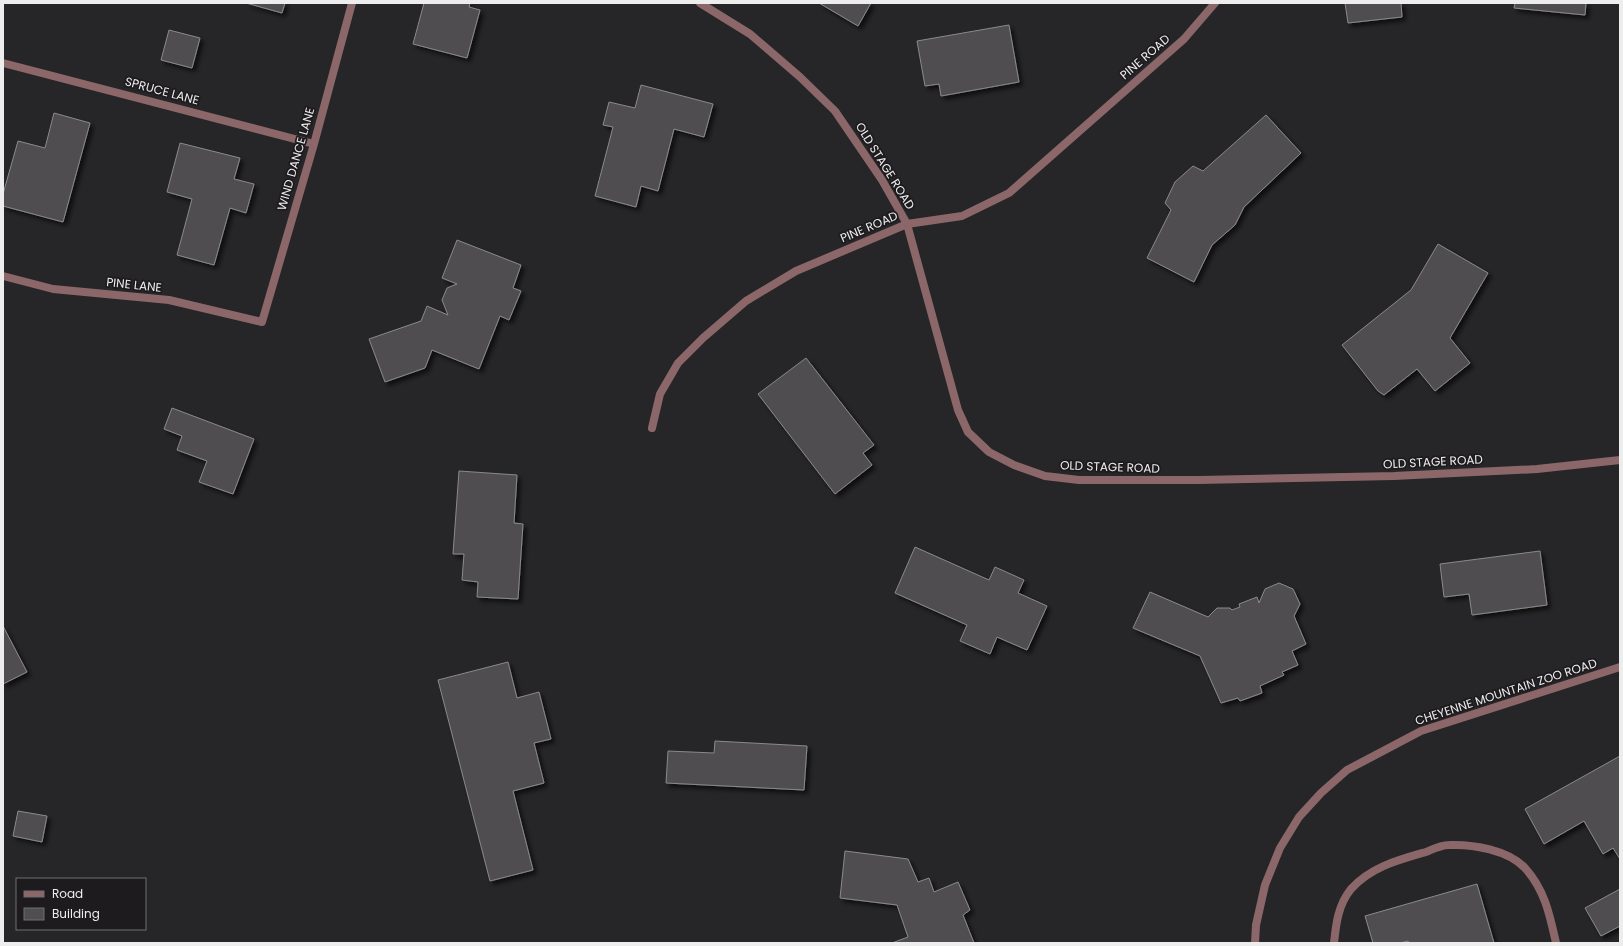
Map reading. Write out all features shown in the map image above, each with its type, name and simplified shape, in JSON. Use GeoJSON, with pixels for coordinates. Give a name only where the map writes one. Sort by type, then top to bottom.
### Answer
{"type":"FeatureCollection","features":[{"type":"Feature","properties":{"kind":"street","name":"WIND DANCE LANE"},"geometry":{"type":"LineString","coordinates":[[262,322],[314,144],[352,3]]}},
{"type":"Feature","properties":{"kind":"street","name":"OLD STAGE ROAD"},"geometry":{"type":"LineString","coordinates":[[700,3],[750,34],[800,77],[835,111],[882,180],[907,224],[958,410],[968,432],[989,452],[1014,465],[1045,476],[1079,480],[1128,481],[1394,476],[1537,469],[1620,460]]}},
{"type":"Feature","properties":{"kind":"street","name":"PINE ROAD"},"geometry":{"type":"LineString","coordinates":[[652,428],[660,394],[678,363],[746,301],[796,271],[907,224],[962,216],[1009,193],[1184,39],[1215,3]]}},
{"type":"Feature","properties":{"kind":"street","name":"SPRUCE LANE"},"geometry":{"type":"LineString","coordinates":[[3,63],[314,144]]}},
{"type":"Feature","properties":{"kind":"street","name":"PINE LANE"},"geometry":{"type":"LineString","coordinates":[[3,276],[53,288],[169,300],[262,322]]}},
{"type":"Feature","properties":{"kind":"street","name":"CHEYENNE MOUNTAIN ZOO ROAD"},"geometry":{"type":"LineString","coordinates":[[1255,943],[1256,926],[1265,885],[1280,848],[1299,817],[1321,792],[1347,770],[1421,731],[1620,667]]}},
{"type":"Feature","properties":{"kind":"street"},"geometry":{"type":"LineString","coordinates":[[1334,943],[1336,917],[1351,890],[1370,872],[1393,861],[1448,845],[1476,846],[1503,853],[1525,868],[1544,894],[1556,943]]}},
{"type":"Feature","properties":{"kind":"building"},"geometry":{"type":"Polygon","coordinates":[[[246,3],[285,3],[282,13],[246,3]]]}},
{"type":"Feature","properties":{"kind":"building"},"geometry":{"type":"Polygon","coordinates":[[[424,3],[470,3],[469,7],[480,10],[467,58],[413,44],[424,3]]]}},
{"type":"Feature","properties":{"kind":"building"},"geometry":{"type":"Polygon","coordinates":[[[819,3],[871,3],[858,26],[819,3]]]}},
{"type":"Feature","properties":{"kind":"building"},"geometry":{"type":"Polygon","coordinates":[[[1345,3],[1401,3],[1402,17],[1348,23],[1345,3]]]}},
{"type":"Feature","properties":{"kind":"building"},"geometry":{"type":"Polygon","coordinates":[[[1515,3],[1586,3],[1585,15],[1514,8],[1515,3]]]}},
{"type":"Feature","properties":{"kind":"building"},"geometry":{"type":"Polygon","coordinates":[[[1009,25],[1019,82],[941,96],[939,84],[925,86],[917,41],[1009,25]]]}},
{"type":"Feature","properties":{"kind":"building"},"geometry":{"type":"Polygon","coordinates":[[[169,30],[200,38],[192,68],[161,60],[169,30]]]}},
{"type":"Feature","properties":{"kind":"building"},"geometry":{"type":"Polygon","coordinates":[[[641,85],[713,104],[704,137],[674,129],[658,191],[641,186],[636,207],[595,196],[613,127],[603,125],[609,102],[635,108],[641,85]]]}},
{"type":"Feature","properties":{"kind":"building"},"geometry":{"type":"Polygon","coordinates":[[[54,113],[90,123],[63,222],[3,206],[3,194],[18,141],[45,148],[54,113]]]}},
{"type":"Feature","properties":{"kind":"building"},"geometry":{"type":"Polygon","coordinates":[[[1266,115],[1301,153],[1244,207],[1235,225],[1212,245],[1194,282],[1147,258],[1171,210],[1165,203],[1175,182],[1193,166],[1203,171],[1266,115]]]}},
{"type":"Feature","properties":{"kind":"building"},"geometry":{"type":"Polygon","coordinates":[[[180,143],[240,158],[234,179],[254,184],[246,213],[230,208],[214,265],[177,255],[192,199],[167,192],[180,143]]]}},
{"type":"Feature","properties":{"kind":"building"},"geometry":{"type":"Polygon","coordinates":[[[457,240],[521,265],[513,288],[521,291],[509,320],[500,316],[479,369],[432,350],[425,368],[385,382],[369,339],[421,321],[427,306],[448,315],[442,300],[447,288],[457,284],[442,278],[457,240]]]}},
{"type":"Feature","properties":{"kind":"building"},"geometry":{"type":"Polygon","coordinates":[[[1438,244],[1488,273],[1450,338],[1470,363],[1435,391],[1417,369],[1384,395],[1378,391],[1342,345],[1411,290],[1438,244]]]}},
{"type":"Feature","properties":{"kind":"building"},"geometry":{"type":"Polygon","coordinates":[[[806,358],[874,445],[863,453],[872,465],[835,494],[758,394],[806,358]]]}},
{"type":"Feature","properties":{"kind":"building"},"geometry":{"type":"Polygon","coordinates":[[[172,408],[254,439],[233,494],[199,482],[207,461],[177,450],[182,436],[164,429],[172,408]]]}},
{"type":"Feature","properties":{"kind":"building"},"geometry":{"type":"Polygon","coordinates":[[[459,471],[517,475],[514,523],[523,524],[518,599],[477,597],[478,582],[462,580],[464,554],[453,554],[459,471]]]}},
{"type":"Feature","properties":{"kind":"building"},"geometry":{"type":"Polygon","coordinates":[[[915,547],[989,580],[995,567],[1024,580],[1018,593],[1047,606],[1027,650],[997,637],[990,654],[960,641],[967,625],[895,593],[915,547]]]}},
{"type":"Feature","properties":{"kind":"building"},"geometry":{"type":"Polygon","coordinates":[[[1540,551],[1547,605],[1472,615],[1469,594],[1444,597],[1440,564],[1540,551]]]}},
{"type":"Feature","properties":{"kind":"building"},"geometry":{"type":"Polygon","coordinates":[[[1279,583],[1293,589],[1300,604],[1294,616],[1306,644],[1292,651],[1298,665],[1282,672],[1284,675],[1260,686],[1262,693],[1240,701],[1238,698],[1221,703],[1200,656],[1133,628],[1150,592],[1208,617],[1217,608],[1230,608],[1232,610],[1240,607],[1239,604],[1257,597],[1259,603],[1265,589],[1279,583]]]}},
{"type":"Feature","properties":{"kind":"building"},"geometry":{"type":"Polygon","coordinates":[[[3,626],[27,672],[3,684],[3,626]]]}},
{"type":"Feature","properties":{"kind":"building"},"geometry":{"type":"Polygon","coordinates":[[[508,662],[517,698],[539,692],[551,739],[534,743],[544,783],[513,791],[533,870],[490,881],[438,680],[508,662]]]}},
{"type":"Feature","properties":{"kind":"building"},"geometry":{"type":"Polygon","coordinates":[[[715,741],[807,746],[804,790],[666,783],[668,751],[714,753],[715,741]]]}},
{"type":"Feature","properties":{"kind":"building"},"geometry":{"type":"Polygon","coordinates":[[[1620,756],[1620,859],[1613,848],[1603,854],[1584,821],[1544,844],[1525,809],[1620,756]]]}},
{"type":"Feature","properties":{"kind":"building"},"geometry":{"type":"Polygon","coordinates":[[[18,811],[47,816],[42,842],[13,836],[18,811]]]}},
{"type":"Feature","properties":{"kind":"building"},"geometry":{"type":"Polygon","coordinates":[[[845,851],[908,859],[918,882],[929,878],[934,892],[958,882],[970,910],[963,915],[974,943],[892,943],[908,937],[897,905],[840,898],[845,851]]]}},
{"type":"Feature","properties":{"kind":"building"},"geometry":{"type":"Polygon","coordinates":[[[1477,884],[1494,943],[1409,943],[1408,941],[1400,943],[1373,943],[1365,916],[1477,884]]]}},
{"type":"Feature","properties":{"kind":"building"},"geometry":{"type":"Polygon","coordinates":[[[1620,889],[1620,926],[1601,936],[1585,908],[1620,889]]]}}]}
